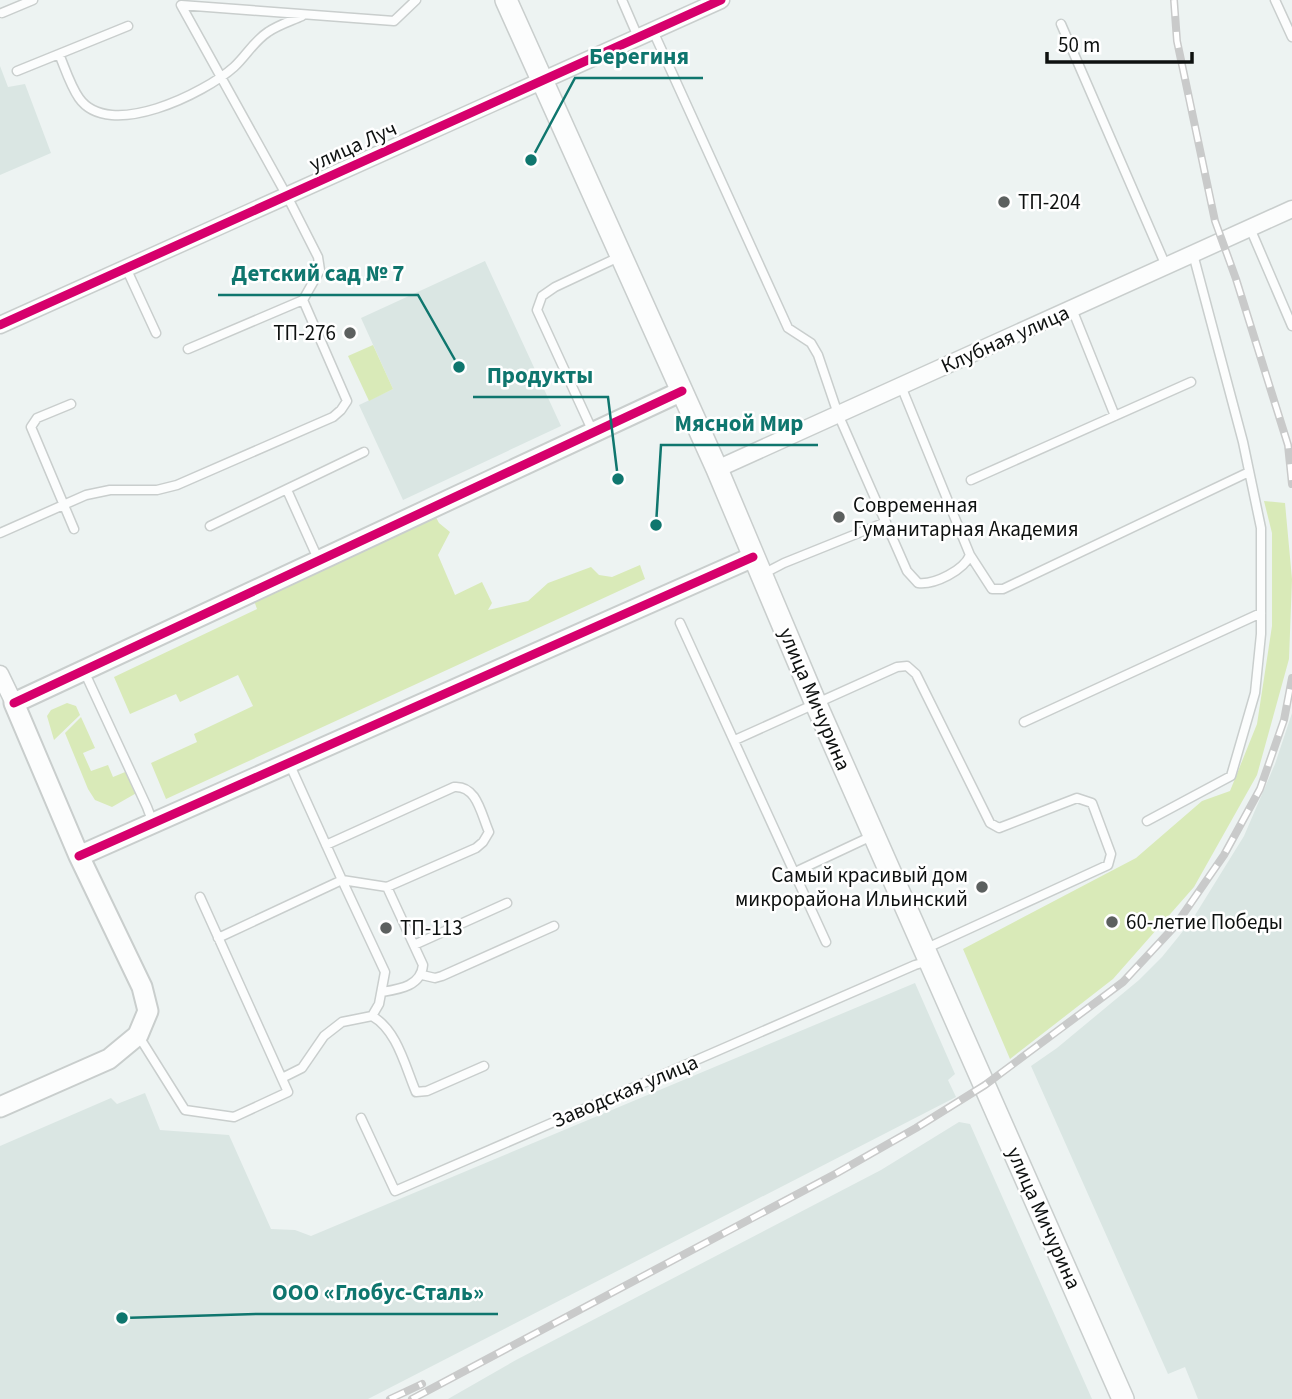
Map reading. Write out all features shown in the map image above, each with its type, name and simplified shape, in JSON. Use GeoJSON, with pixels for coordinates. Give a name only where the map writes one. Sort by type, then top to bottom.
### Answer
{"type":"FeatureCollection","features":[{"type":"Feature","properties":{"kind":"main road","name":"улица Мичурина"},"geometry":{"type":"LineString","coordinates":[[506,0],[718,469],[816,704],[1123,1399]]}},
{"type":"Feature","properties":{"kind":"street","name":"улица Луч"},"geometry":{"type":"LineString","coordinates":[[0,325],[721,0]]}},
{"type":"Feature","properties":{"kind":"street","name":"Клубная улица"},"geometry":{"type":"LineString","coordinates":[[718,469],[1292,209]]}},
{"type":"Feature","properties":{"kind":"street"},"geometry":{"type":"LineString","coordinates":[[14,704],[681,391]]}},
{"type":"Feature","properties":{"kind":"street"},"geometry":{"type":"LineString","coordinates":[[79,856],[289,763],[758,566]]}},
{"type":"Feature","properties":{"kind":"street"},"geometry":{"type":"LineString","coordinates":[[0,674],[79,856],[142,987],[148,1011],[138,1035],[109,1059],[0,1107]]}},
{"type":"Feature","properties":{"kind":"lane"},"geometry":{"type":"LineString","coordinates":[[2,13],[33,0]]}},
{"type":"Feature","properties":{"kind":"lane"},"geometry":{"type":"LineString","coordinates":[[179,3],[394,22],[416,0]]}},
{"type":"Feature","properties":{"kind":"lane"},"geometry":{"type":"LineString","coordinates":[[622,0],[646,34],[788,328],[811,343],[818,355],[838,414],[907,571],[918,583],[926,584],[962,568],[970,555]]}},
{"type":"Feature","properties":{"kind":"lane"},"geometry":{"type":"LineString","coordinates":[[1275,0],[1292,37]]}},
{"type":"Feature","properties":{"kind":"lane"},"geometry":{"type":"LineString","coordinates":[[179,3],[287,196],[318,257],[320,270],[303,300],[188,349]]}},
{"type":"Feature","properties":{"kind":"lane"},"geometry":{"type":"LineString","coordinates":[[59,54],[80,99],[95,112],[120,117],[144,113],[193,94],[235,66],[268,32],[305,15]]}},
{"type":"Feature","properties":{"kind":"lane"},"geometry":{"type":"LineString","coordinates":[[1061,24],[1166,266]]}},
{"type":"Feature","properties":{"kind":"lane"},"geometry":{"type":"LineString","coordinates":[[17,71],[128,26]]}},
{"type":"Feature","properties":{"kind":"lane"},"geometry":{"type":"LineString","coordinates":[[1250,228],[1292,326]]}},
{"type":"Feature","properties":{"kind":"lane"},"geometry":{"type":"LineString","coordinates":[[1147,821],[1231,776],[1255,692],[1261,613],[1261,528],[1193,254]]}},
{"type":"Feature","properties":{"kind":"lane"},"geometry":{"type":"LineString","coordinates":[[593,432],[537,310],[542,296],[555,287],[621,256]]}},
{"type":"Feature","properties":{"kind":"lane"},"geometry":{"type":"LineString","coordinates":[[126,268],[156,333]]}},
{"type":"Feature","properties":{"kind":"lane"},"geometry":{"type":"LineString","coordinates":[[0,533],[86,495],[110,490],[157,490],[177,485],[332,417],[347,401],[303,300]]}},
{"type":"Feature","properties":{"kind":"lane"},"geometry":{"type":"LineString","coordinates":[[1072,309],[1115,416]]}},
{"type":"Feature","properties":{"kind":"lane"},"geometry":{"type":"LineString","coordinates":[[971,480],[1191,382]]}},
{"type":"Feature","properties":{"kind":"lane"},"geometry":{"type":"LineString","coordinates":[[901,386],[970,555],[992,589],[1003,589],[1249,472]]}},
{"type":"Feature","properties":{"kind":"lane"},"geometry":{"type":"LineString","coordinates":[[71,404],[37,418],[31,427],[74,529]]}},
{"type":"Feature","properties":{"kind":"lane"},"geometry":{"type":"LineString","coordinates":[[210,526],[364,452]]}},
{"type":"Feature","properties":{"kind":"lane"},"geometry":{"type":"LineString","coordinates":[[287,490],[319,561]]}},
{"type":"Feature","properties":{"kind":"lane"},"geometry":{"type":"LineString","coordinates":[[758,566],[784,563],[886,522]]}},
{"type":"Feature","properties":{"kind":"lane"},"geometry":{"type":"LineString","coordinates":[[1024,722],[1261,613]]}},
{"type":"Feature","properties":{"kind":"lane"},"geometry":{"type":"LineString","coordinates":[[680,623],[826,942]]}},
{"type":"Feature","properties":{"kind":"lane"},"geometry":{"type":"LineString","coordinates":[[735,740],[897,667],[907,666],[916,674],[990,823],[999,828],[1077,798],[1092,803],[1111,854],[1108,865],[927,955]]}},
{"type":"Feature","properties":{"kind":"lane"},"geometry":{"type":"LineString","coordinates":[[84,671],[153,823]]}},
{"type":"Feature","properties":{"kind":"lane"},"geometry":{"type":"LineString","coordinates":[[289,763],[385,972],[379,1004],[372,1016]]}},
{"type":"Feature","properties":{"kind":"lane"},"geometry":{"type":"LineString","coordinates":[[218,938],[342,880],[387,887],[475,848],[484,842],[489,832],[472,792],[464,786],[326,845]]}},
{"type":"Feature","properties":{"kind":"lane"},"geometry":{"type":"LineString","coordinates":[[795,872],[874,835]]}},
{"type":"Feature","properties":{"kind":"lane"},"geometry":{"type":"LineString","coordinates":[[382,992],[406,987],[422,975],[423,965],[387,887]]}},
{"type":"Feature","properties":{"kind":"lane"},"geometry":{"type":"LineString","coordinates":[[138,1035],[185,1110],[234,1117],[288,1091],[200,897]]}},
{"type":"Feature","properties":{"kind":"lane"},"geometry":{"type":"LineString","coordinates":[[414,945],[507,904]]}},
{"type":"Feature","properties":{"kind":"lane"},"geometry":{"type":"LineString","coordinates":[[422,975],[428,978],[442,976],[554,926]]}},
{"type":"Feature","properties":{"kind":"lane","name":"Заводская улица"},"geometry":{"type":"LineString","coordinates":[[361,1118],[395,1191],[902,970],[927,955]]}},
{"type":"Feature","properties":{"kind":"lane"},"geometry":{"type":"LineString","coordinates":[[282,1078],[302,1068],[324,1036],[342,1022],[372,1016],[382,1022],[391,1033],[416,1092],[427,1091],[484,1066]]}},
{"type":"Feature","properties":{"kind":"shaded area"},"geometry":{"type":"Polygon","coordinates":[[[0,66],[8,87],[25,84],[51,153],[0,175],[0,66]]]}},
{"type":"Feature","properties":{"kind":"shaded area"},"geometry":{"type":"Polygon","coordinates":[[[485,261],[561,426],[403,500],[359,405],[393,389],[361,318],[485,261]]]}},
{"type":"Feature","properties":{"kind":"shaded area"},"geometry":{"type":"Polygon","coordinates":[[[1292,713],[1292,1399],[1198,1399],[1185,1367],[1168,1374],[1031,1066],[1057,1048],[1139,980],[1192,920],[1244,836],[1275,764],[1292,713]]]}},
{"type":"Feature","properties":{"kind":"shaded area"},"geometry":{"type":"Polygon","coordinates":[[[915,983],[955,1074],[948,1080],[956,1097],[368,1399],[0,1399],[0,1146],[111,1098],[117,1104],[145,1093],[160,1130],[229,1135],[271,1229],[295,1230],[311,1236],[915,983]]]}},
{"type":"Feature","properties":{"kind":"shaded area"},"geometry":{"type":"Polygon","coordinates":[[[959,1122],[970,1124],[1092,1399],[448,1399],[516,1360],[881,1170],[959,1122]]]}},
{"type":"Feature","properties":{"kind":"green space"},"geometry":{"type":"Polygon","coordinates":[[[373,345],[393,389],[369,401],[348,356],[373,345]]]}},
{"type":"Feature","properties":{"kind":"green space"},"geometry":{"type":"Polygon","coordinates":[[[1264,501],[1285,503],[1292,579],[1289,659],[1257,775],[1194,887],[1113,979],[1010,1059],[963,949],[1136,858],[1202,801],[1230,791],[1257,724],[1272,626],[1272,533],[1264,501]]]}},
{"type":"Feature","properties":{"kind":"green space"},"geometry":{"type":"Polygon","coordinates":[[[431,508],[439,523],[450,532],[438,555],[455,595],[482,582],[492,603],[488,610],[528,601],[548,583],[591,567],[599,575],[612,577],[640,565],[645,579],[166,799],[151,763],[197,742],[194,734],[253,706],[238,675],[180,702],[176,694],[130,714],[114,677],[257,609],[251,592],[431,508]]]}},
{"type":"Feature","properties":{"kind":"green space"},"geometry":{"type":"Polygon","coordinates":[[[67,703],[76,706],[80,715],[54,740],[47,716],[51,710],[67,703]]]}},
{"type":"Feature","properties":{"kind":"green space"},"geometry":{"type":"Polygon","coordinates":[[[81,717],[95,748],[83,753],[91,771],[108,765],[113,777],[130,770],[140,791],[112,807],[95,800],[88,789],[65,733],[81,717]]]}},
{"type":"Feature","properties":{"kind":"railway"},"geometry":{"type":"LineString","coordinates":[[1174,0],[1177,41],[1215,221],[1288,445],[1292,484]]}},
{"type":"Feature","properties":{"kind":"railway"},"geometry":{"type":"LineString","coordinates":[[412,1399],[837,1173],[916,1128],[985,1085],[1123,982],[1175,926],[1224,855],[1260,789],[1284,720],[1292,678]]}},
{"type":"Feature","properties":{"kind":"railway"},"geometry":{"type":"LineString","coordinates":[[390,1399],[422,1384]]}},
{"type":"Feature","properties":{"kind":"cycle path"},"geometry":{"type":"LineString","coordinates":[[0,325],[721,0]]}},
{"type":"Feature","properties":{"kind":"cycle path"},"geometry":{"type":"LineString","coordinates":[[14,703],[682,391]]}},
{"type":"Feature","properties":{"kind":"cycle path"},"geometry":{"type":"LineString","coordinates":[[79,856],[753,557]]}},
{"type":"Feature","properties":{"kind":"place","name":"Берегиня"},"geometry":{"type":"Point","coordinates":[531,160]}},
{"type":"Feature","properties":{"kind":"place","name":"ТП-204"},"geometry":{"type":"Point","coordinates":[1004,202]}},
{"type":"Feature","properties":{"kind":"place","name":"ТП-276"},"geometry":{"type":"Point","coordinates":[350,333]}},
{"type":"Feature","properties":{"kind":"place","name":"Детский сад № 7"},"geometry":{"type":"Point","coordinates":[459,367]}},
{"type":"Feature","properties":{"kind":"place","name":"Продукты"},"geometry":{"type":"Point","coordinates":[618,479]}},
{"type":"Feature","properties":{"kind":"place","name":"Современная Гуманитарная Академия"},"geometry":{"type":"Point","coordinates":[839,517]}},
{"type":"Feature","properties":{"kind":"place","name":"Мясной Мир"},"geometry":{"type":"Point","coordinates":[656,525]}},
{"type":"Feature","properties":{"kind":"place","name":"Самый красивый дом микрорайона Ильинский"},"geometry":{"type":"Point","coordinates":[982,887]}},
{"type":"Feature","properties":{"kind":"place","name":"60-летие Победы"},"geometry":{"type":"Point","coordinates":[1112,922]}},
{"type":"Feature","properties":{"kind":"place","name":"ТП-113"},"geometry":{"type":"Point","coordinates":[386,928]}},
{"type":"Feature","properties":{"kind":"place","name":"ООО «Глобус-Сталь»"},"geometry":{"type":"Point","coordinates":[122,1318]}}]}
